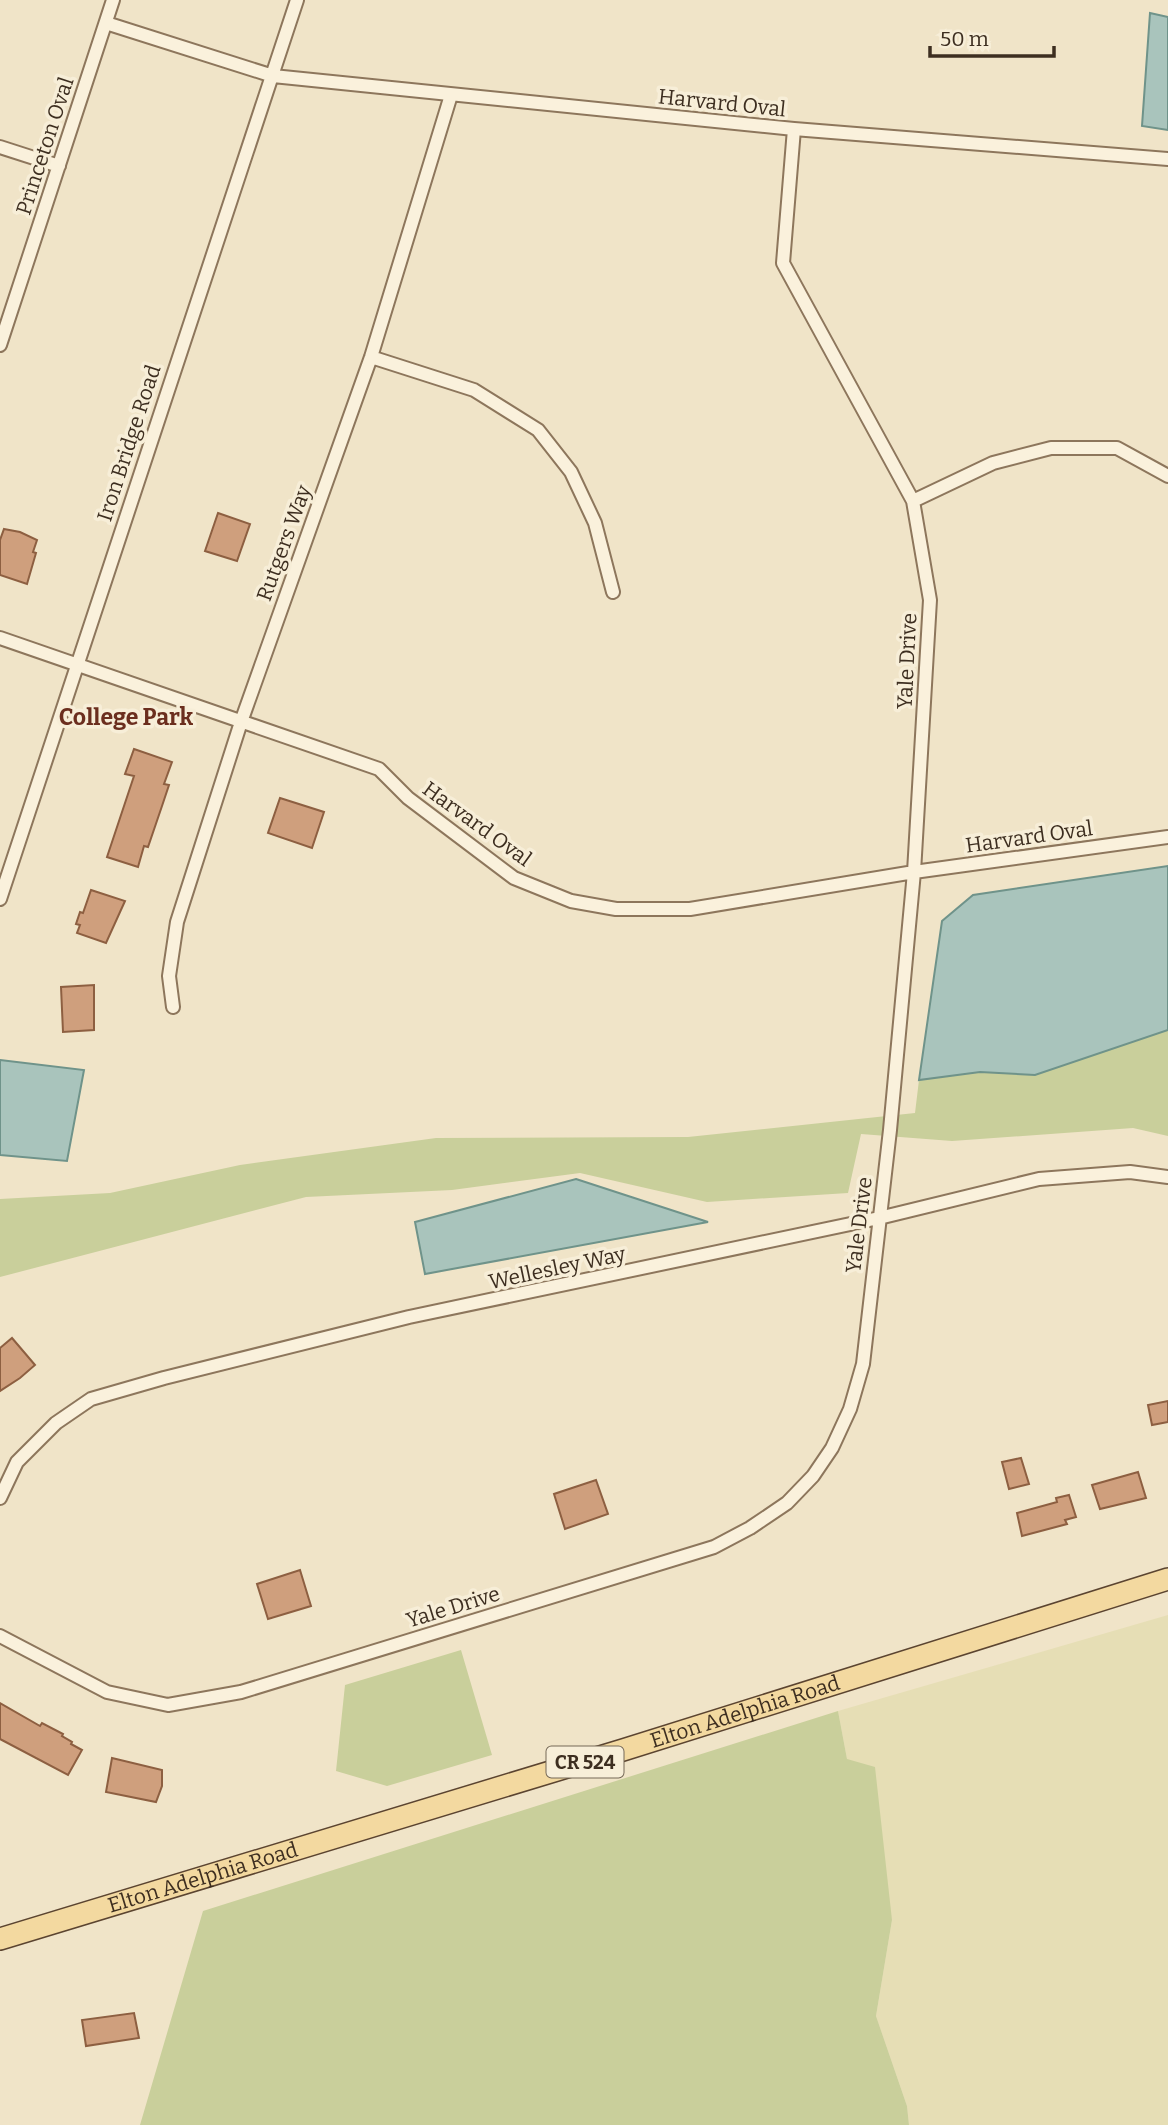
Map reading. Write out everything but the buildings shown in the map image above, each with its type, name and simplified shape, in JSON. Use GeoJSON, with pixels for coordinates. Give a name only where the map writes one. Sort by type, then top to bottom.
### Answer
{"type":"FeatureCollection","features":[{"type":"Feature","properties":{"kind":"main road","name":"Elton Adelphia Road"},"geometry":{"type":"LineString","coordinates":[[0,1939],[636,1746],[1168,1579]]}},
{"type":"Feature","properties":{"kind":"street","name":"Princeton Oval"},"geometry":{"type":"LineString","coordinates":[[0,345],[113,0]]}},
{"type":"Feature","properties":{"kind":"street","name":"Iron Bridge Road"},"geometry":{"type":"LineString","coordinates":[[0,899],[297,0]]}},
{"type":"Feature","properties":{"kind":"street","name":"Harvard Oval"},"geometry":{"type":"LineString","coordinates":[[106,23],[272,76],[794,130],[1168,159]]}},
{"type":"Feature","properties":{"kind":"street","name":"Rutgers Way"},"geometry":{"type":"LineString","coordinates":[[173,1007],[169,976],[177,922],[241,722],[372,357],[451,94]]}},
{"type":"Feature","properties":{"kind":"street","name":"Yale Drive"},"geometry":{"type":"LineString","coordinates":[[0,1636],[107,1692],[168,1705],[241,1692],[714,1547],[750,1528],[787,1503],[813,1476],[832,1448],[850,1409],[863,1364],[890,1130],[914,872],[930,600],[913,501],[783,263],[794,130]]}},
{"type":"Feature","properties":{"kind":"street"},"geometry":{"type":"LineString","coordinates":[[0,147],[58,166]]}},
{"type":"Feature","properties":{"kind":"street"},"geometry":{"type":"LineString","coordinates":[[372,357],[474,390],[538,430],[571,472],[594,523],[613,592]]}},
{"type":"Feature","properties":{"kind":"street"},"geometry":{"type":"LineString","coordinates":[[913,501],[993,463],[1051,448],[1117,448],[1168,476]]}},
{"type":"Feature","properties":{"kind":"street","name":"Harvard Oval"},"geometry":{"type":"LineString","coordinates":[[0,638],[379,769],[408,798],[514,878],[571,901],[616,909],[690,909],[914,872],[1168,838]]}},
{"type":"Feature","properties":{"kind":"street","name":"Wellesley Way"},"geometry":{"type":"LineString","coordinates":[[0,1498],[18,1462],[56,1423],[91,1399],[177,1374],[409,1317],[879,1218],[1039,1179],[1130,1172],[1168,1177]]}},
{"type":"Feature","properties":{"kind":"shaded area"},"geometry":{"type":"Polygon","coordinates":[[[1168,1615],[1168,2125],[909,2125],[907,2106],[876,2016],[892,1920],[847,1759],[838,1711],[1168,1615]]]}},
{"type":"Feature","properties":{"kind":"green space"},"geometry":{"type":"Polygon","coordinates":[[[1168,1030],[1168,1136],[1133,1128],[952,1141],[861,1134],[848,1193],[707,1202],[580,1173],[452,1190],[306,1197],[0,1277],[0,1199],[110,1193],[240,1165],[436,1138],[688,1137],[915,1113],[919,1080],[980,1072],[1035,1075],[1168,1030]]]}},
{"type":"Feature","properties":{"kind":"green space"},"geometry":{"type":"Polygon","coordinates":[[[461,1650],[492,1755],[387,1786],[336,1771],[345,1685],[461,1650]]]}},
{"type":"Feature","properties":{"kind":"green space"},"geometry":{"type":"Polygon","coordinates":[[[838,1711],[847,1759],[875,1767],[892,1920],[876,2016],[907,2106],[909,2125],[140,2125],[203,1911],[838,1711]]]}},
{"type":"Feature","properties":{"kind":"water"},"geometry":{"type":"Polygon","coordinates":[[[1150,13],[1168,17],[1168,130],[1142,126],[1150,13]]]}},
{"type":"Feature","properties":{"kind":"water"},"geometry":{"type":"Polygon","coordinates":[[[1168,866],[1168,1030],[1035,1075],[980,1072],[919,1080],[942,921],[973,895],[1168,866]]]}},
{"type":"Feature","properties":{"kind":"water"},"geometry":{"type":"Polygon","coordinates":[[[0,1060],[84,1070],[67,1161],[0,1155],[0,1060]]]}},
{"type":"Feature","properties":{"kind":"water"},"geometry":{"type":"Polygon","coordinates":[[[576,1179],[708,1222],[425,1274],[415,1222],[576,1179]]]}},
{"type":"Feature","properties":{"kind":"district","name":"College Park"},"geometry":{"type":"Point","coordinates":[126,717]}}]}
